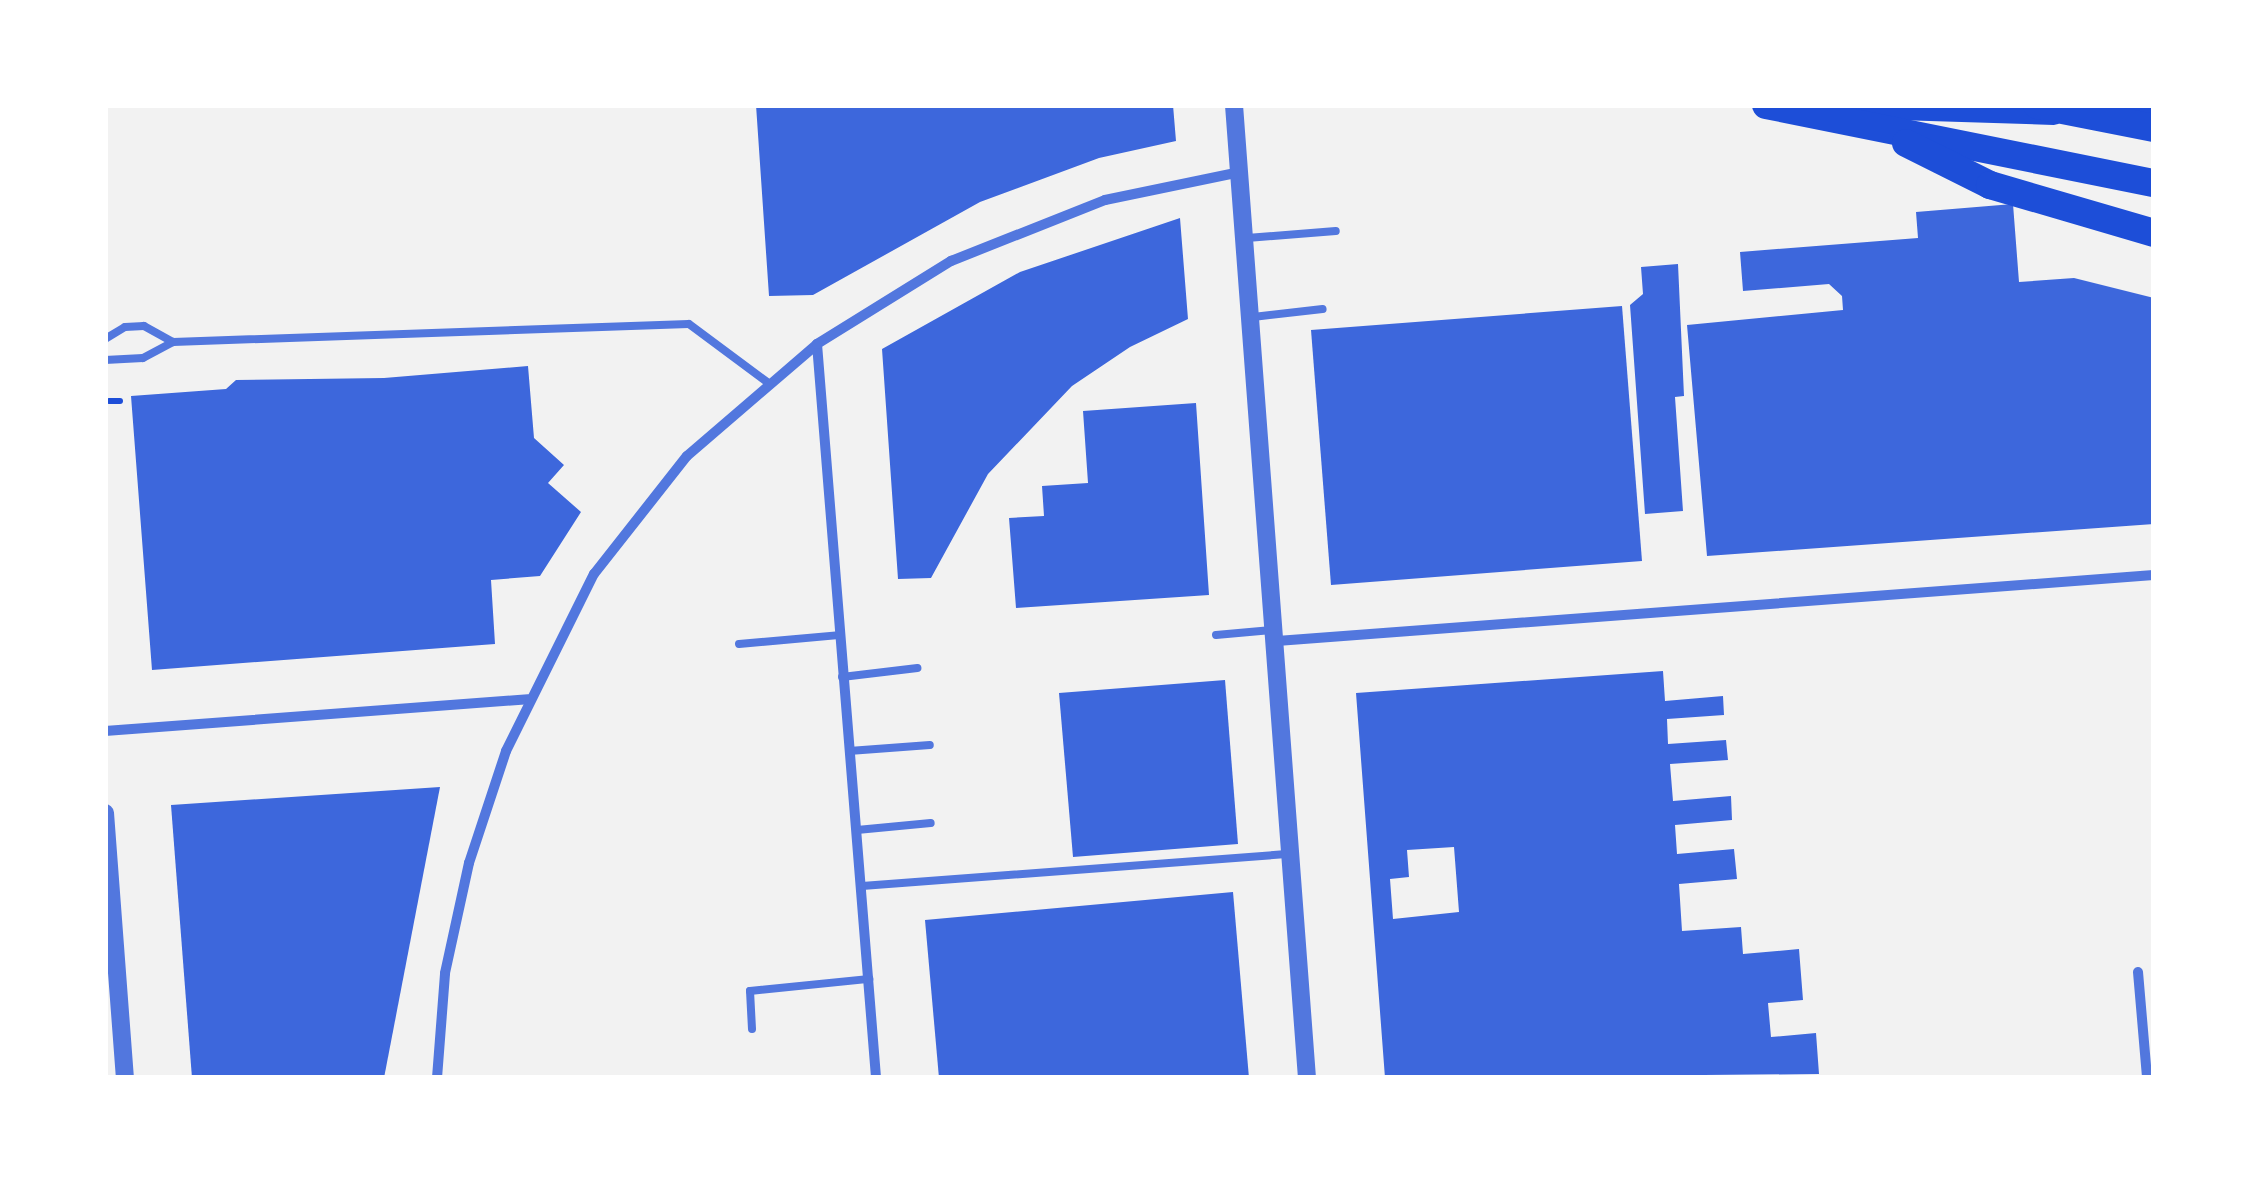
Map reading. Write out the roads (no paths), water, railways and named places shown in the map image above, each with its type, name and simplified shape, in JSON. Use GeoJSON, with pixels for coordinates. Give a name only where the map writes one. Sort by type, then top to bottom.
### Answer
{"type":"FeatureCollection","features":[{"type":"Feature","properties":{"kind":"highway"},"geometry":{"type":"LineString","coordinates":[[1766,105],[2154,183]]}},
{"type":"Feature","properties":{"kind":"highway"},"geometry":{"type":"LineString","coordinates":[[2038,105],[2154,128]]}},
{"type":"Feature","properties":{"kind":"highway"},"geometry":{"type":"LineString","coordinates":[[1878,129],[1990,185],[2154,233]]}},
{"type":"Feature","properties":{"kind":"main road"},"geometry":{"type":"LineString","coordinates":[[1796,105],[1955,116],[2154,109]]}},
{"type":"Feature","properties":{"kind":"street"},"geometry":{"type":"LineString","coordinates":[[1234,105],[1277,635],[1307,1078]]}},
{"type":"Feature","properties":{"kind":"street"},"geometry":{"type":"LineString","coordinates":[[437,1078],[445,973],[485,808],[528,699],[594,574],[638,514],[767,382],[817,344],[951,261],[1026,227],[1105,200],[1240,172]]}},
{"type":"Feature","properties":{"kind":"street"},"geometry":{"type":"LineString","coordinates":[[817,344],[876,1078]]}},
{"type":"Feature","properties":{"kind":"street"},"geometry":{"type":"LineString","coordinates":[[1277,635],[2154,576]]}},
{"type":"Feature","properties":{"kind":"street"},"geometry":{"type":"LineString","coordinates":[[105,731],[528,699]]}},
{"type":"Feature","properties":{"kind":"street"},"geometry":{"type":"LineString","coordinates":[[105,813],[108,908],[125,1078]]}},
{"type":"Feature","properties":{"kind":"street"},"geometry":{"type":"LineString","coordinates":[[2138,972],[2147,1078]]}},
{"type":"Feature","properties":{"kind":"lane"},"geometry":{"type":"LineString","coordinates":[[1247,238],[1336,231]]}},
{"type":"Feature","properties":{"kind":"lane"},"geometry":{"type":"LineString","coordinates":[[1253,316],[1323,309]]}},
{"type":"Feature","properties":{"kind":"lane"},"geometry":{"type":"LineString","coordinates":[[105,360],[143,358],[173,342],[689,324],[767,382]]}},
{"type":"Feature","properties":{"kind":"lane"},"geometry":{"type":"LineString","coordinates":[[105,339],[125,327],[144,326],[173,342]]}},
{"type":"Feature","properties":{"kind":"lane"},"geometry":{"type":"LineString","coordinates":[[740,644],[839,634]]}},
{"type":"Feature","properties":{"kind":"lane"},"geometry":{"type":"LineString","coordinates":[[1216,634],[1277,635]]}},
{"type":"Feature","properties":{"kind":"lane"},"geometry":{"type":"LineString","coordinates":[[842,678],[917,668]]}},
{"type":"Feature","properties":{"kind":"lane"},"geometry":{"type":"LineString","coordinates":[[849,751],[930,745]]}},
{"type":"Feature","properties":{"kind":"lane"},"geometry":{"type":"LineString","coordinates":[[857,830],[932,823]]}},
{"type":"Feature","properties":{"kind":"lane"},"geometry":{"type":"LineString","coordinates":[[862,886],[1290,854]]}},
{"type":"Feature","properties":{"kind":"lane"},"geometry":{"type":"LineString","coordinates":[[752,1029],[750,991],[869,979]]}}]}
